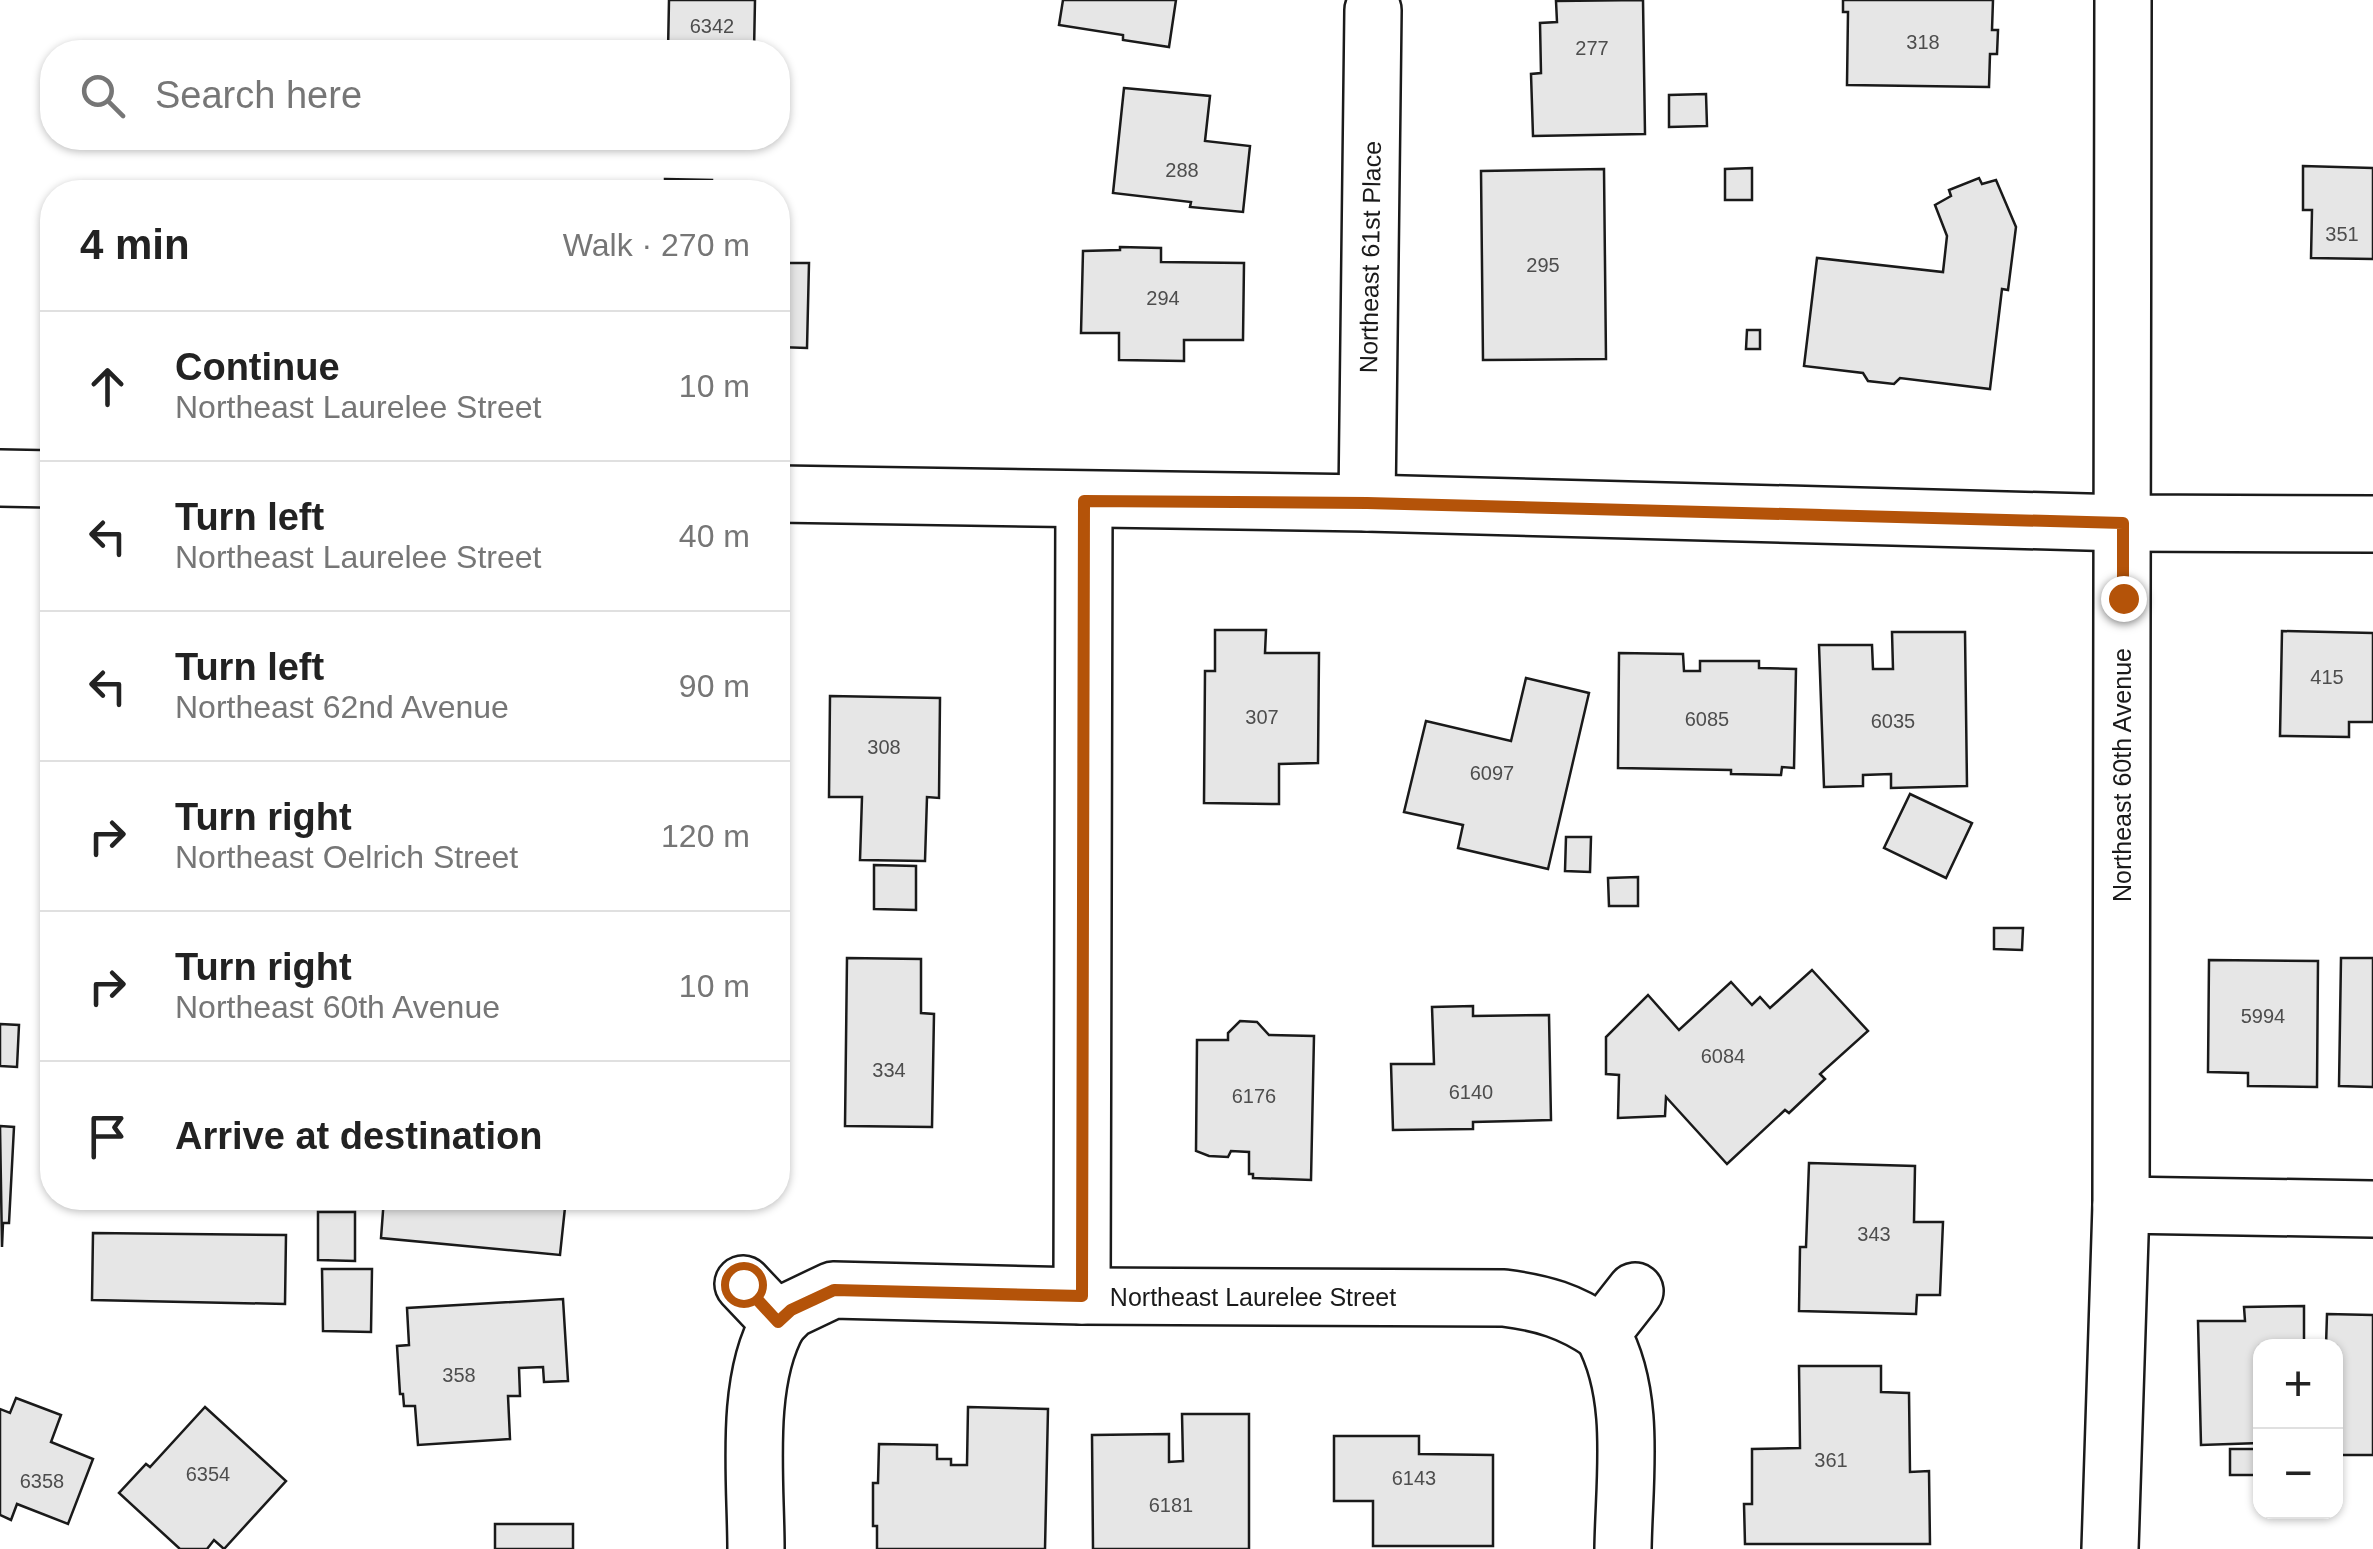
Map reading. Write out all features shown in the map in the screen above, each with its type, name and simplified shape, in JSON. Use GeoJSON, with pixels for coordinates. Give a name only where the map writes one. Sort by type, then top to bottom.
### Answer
{"type":"FeatureCollection","features":[{"type":"Feature","properties":{"kind":"street","name":"Northeast 60th Avenue"},"geometry":{"type":"LineString","coordinates":[[2110,1549],[2121,1204],[2122,0]]}},
{"type":"Feature","properties":{"kind":"street","name":"Northeast 61st Place"},"geometry":{"type":"LineString","coordinates":[[1367,503],[1373,10]]}},
{"type":"Feature","properties":{"kind":"street"},"geometry":{"type":"LineString","coordinates":[[0,478],[40,479]]}},
{"type":"Feature","properties":{"kind":"street"},"geometry":{"type":"LineString","coordinates":[[790,494],[1367,503],[2123,523],[2373,524]]}},
{"type":"Feature","properties":{"kind":"street"},"geometry":{"type":"LineString","coordinates":[[1082,1296],[1084,501]]}},
{"type":"Feature","properties":{"kind":"street"},"geometry":{"type":"LineString","coordinates":[[2121,1204],[2373,1209]]}},
{"type":"Feature","properties":{"kind":"street","name":"Northeast Laurelee Street"},"geometry":{"type":"LineString","coordinates":[[756,1549],[757,1391],[768,1340],[761,1303],[791,1310],[834,1290],[1082,1296],[1504,1298],[1548,1304],[1578,1316],[1602,1334]]}},
{"type":"Feature","properties":{"kind":"street"},"geometry":{"type":"LineString","coordinates":[[1623,1549],[1621,1382],[1616,1358],[1602,1334],[1635,1291]]}},
{"type":"Feature","properties":{"kind":"building"},"geometry":{"type":"Polygon","coordinates":[[[669,0],[755,0],[754,40],[668,40],[669,0]]]}},
{"type":"Feature","properties":{"kind":"building"},"geometry":{"type":"Polygon","coordinates":[[[1063,0],[1176,0],[1169,47],[1059,25],[1063,0]]]}},
{"type":"Feature","properties":{"kind":"building"},"geometry":{"type":"Polygon","coordinates":[[[1643,0],[1645,134],[1533,136],[1531,74],[1541,73],[1540,23],[1557,22],[1556,1],[1643,0]]]}},
{"type":"Feature","properties":{"kind":"building"},"geometry":{"type":"Polygon","coordinates":[[[1843,0],[1993,0],[1992,30],[1998,30],[1997,54],[1990,54],[1989,87],[1847,85],[1848,12],[1843,12],[1843,0]]]}},
{"type":"Feature","properties":{"kind":"building"},"geometry":{"type":"Polygon","coordinates":[[[1124,88],[1210,96],[1205,141],[1250,146],[1243,212],[1113,193],[1124,88]]]}},
{"type":"Feature","properties":{"kind":"building"},"geometry":{"type":"Polygon","coordinates":[[[1706,94],[1707,126],[1669,127],[1669,95],[1706,94]]]}},
{"type":"Feature","properties":{"kind":"building"},"geometry":{"type":"Polygon","coordinates":[[[2303,166],[2373,168],[2373,259],[2311,258],[2312,210],[2303,210],[2303,166]]]}},
{"type":"Feature","properties":{"kind":"building"},"geometry":{"type":"Polygon","coordinates":[[[1752,168],[1752,200],[1725,200],[1725,169],[1752,168]]]}},
{"type":"Feature","properties":{"kind":"building"},"geometry":{"type":"Polygon","coordinates":[[[1604,169],[1606,359],[1483,360],[1481,171],[1604,169]]]}},
{"type":"Feature","properties":{"kind":"building"},"geometry":{"type":"Polygon","coordinates":[[[1979,178],[1982,184],[1996,180],[2016,227],[2008,290],[2002,289],[1990,389],[1900,378],[1894,384],[1868,381],[1863,373],[1804,366],[1817,258],[1943,272],[1947,236],[1935,205],[1951,196],[1949,190],[1979,178]]]}},
{"type":"Feature","properties":{"kind":"building"},"geometry":{"type":"Polygon","coordinates":[[[1161,248],[1161,262],[1244,263],[1243,340],[1184,340],[1184,361],[1119,360],[1119,333],[1081,333],[1083,251],[1161,248]]]}},
{"type":"Feature","properties":{"kind":"building"},"geometry":{"type":"Polygon","coordinates":[[[790,263],[809,263],[807,348],[790,347],[790,263]]]}},
{"type":"Feature","properties":{"kind":"building"},"geometry":{"type":"Polygon","coordinates":[[[1747,330],[1760,330],[1760,349],[1746,349],[1747,330]]]}},
{"type":"Feature","properties":{"kind":"building"},"geometry":{"type":"Polygon","coordinates":[[[1215,630],[1266,630],[1265,653],[1319,653],[1318,763],[1279,764],[1279,804],[1204,803],[1205,671],[1215,671],[1215,630]]]}},
{"type":"Feature","properties":{"kind":"building"},"geometry":{"type":"Polygon","coordinates":[[[2282,631],[2373,633],[2373,722],[2349,722],[2349,737],[2280,736],[2282,631]]]}},
{"type":"Feature","properties":{"kind":"building"},"geometry":{"type":"Polygon","coordinates":[[[1892,632],[1965,632],[1967,786],[1891,788],[1891,774],[1863,775],[1863,786],[1824,787],[1819,645],[1872,645],[1873,669],[1893,669],[1892,632]]]}},
{"type":"Feature","properties":{"kind":"building"},"geometry":{"type":"Polygon","coordinates":[[[1619,653],[1683,654],[1684,671],[1700,671],[1700,661],[1759,661],[1759,668],[1796,669],[1794,768],[1782,767],[1781,775],[1618,768],[1619,653]]]}},
{"type":"Feature","properties":{"kind":"building"},"geometry":{"type":"Polygon","coordinates":[[[1526,678],[1589,693],[1548,869],[1458,848],[1463,825],[1404,812],[1426,721],[1511,741],[1526,678]]]}},
{"type":"Feature","properties":{"kind":"building"},"geometry":{"type":"Polygon","coordinates":[[[830,696],[940,698],[939,798],[927,797],[925,861],[860,860],[862,797],[829,797],[830,696]]]}},
{"type":"Feature","properties":{"kind":"building"},"geometry":{"type":"Polygon","coordinates":[[[1910,794],[1972,823],[1946,878],[1884,848],[1910,794]]]}},
{"type":"Feature","properties":{"kind":"building"},"geometry":{"type":"Polygon","coordinates":[[[1566,837],[1591,837],[1590,872],[1565,871],[1566,837]]]}},
{"type":"Feature","properties":{"kind":"building"},"geometry":{"type":"Polygon","coordinates":[[[874,865],[916,866],[916,910],[874,909],[874,865]]]}},
{"type":"Feature","properties":{"kind":"building"},"geometry":{"type":"Polygon","coordinates":[[[1638,877],[1638,906],[1609,906],[1608,878],[1638,877]]]}},
{"type":"Feature","properties":{"kind":"building"},"geometry":{"type":"Polygon","coordinates":[[[1994,928],[2023,928],[2022,950],[1994,949],[1994,928]]]}},
{"type":"Feature","properties":{"kind":"building"},"geometry":{"type":"Polygon","coordinates":[[[847,958],[921,959],[921,1013],[934,1014],[932,1127],[845,1126],[847,958]]]}},
{"type":"Feature","properties":{"kind":"building"},"geometry":{"type":"Polygon","coordinates":[[[2341,958],[2373,958],[2373,1087],[2339,1086],[2341,958]]]}},
{"type":"Feature","properties":{"kind":"building"},"geometry":{"type":"Polygon","coordinates":[[[2209,960],[2318,961],[2317,1087],[2248,1086],[2248,1073],[2208,1072],[2209,960]]]}},
{"type":"Feature","properties":{"kind":"building"},"geometry":{"type":"Polygon","coordinates":[[[1812,970],[1868,1031],[1820,1074],[1825,1079],[1789,1113],[1785,1110],[1727,1164],[1666,1097],[1665,1116],[1618,1118],[1619,1075],[1606,1074],[1606,1037],[1648,995],[1679,1030],[1731,982],[1752,1005],[1760,997],[1770,1008],[1812,970]]]}},
{"type":"Feature","properties":{"kind":"building"},"geometry":{"type":"Polygon","coordinates":[[[1473,1006],[1473,1016],[1549,1015],[1551,1120],[1473,1122],[1473,1129],[1393,1130],[1391,1064],[1434,1064],[1432,1007],[1473,1006]]]}},
{"type":"Feature","properties":{"kind":"building"},"geometry":{"type":"Polygon","coordinates":[[[1240,1021],[1257,1022],[1269,1035],[1314,1036],[1311,1180],[1253,1178],[1249,1174],[1249,1152],[1231,1151],[1228,1157],[1196,1151],[1197,1040],[1228,1040],[1228,1033],[1240,1021]]]}},
{"type":"Feature","properties":{"kind":"building"},"geometry":{"type":"Polygon","coordinates":[[[0,1024],[19,1025],[17,1067],[0,1066],[0,1024]]]}},
{"type":"Feature","properties":{"kind":"building"},"geometry":{"type":"Polygon","coordinates":[[[0,1126],[14,1127],[9,1223],[3,1223],[2,1247],[0,1126]]]}},
{"type":"Feature","properties":{"kind":"building"},"geometry":{"type":"Polygon","coordinates":[[[1809,1163],[1915,1166],[1914,1222],[1943,1222],[1940,1295],[1917,1295],[1916,1314],[1799,1311],[1800,1247],[1806,1247],[1809,1163]]]}},
{"type":"Feature","properties":{"kind":"building"},"geometry":{"type":"Polygon","coordinates":[[[383,1210],[565,1210],[560,1255],[381,1238],[383,1210]]]}},
{"type":"Feature","properties":{"kind":"building"},"geometry":{"type":"Polygon","coordinates":[[[318,1212],[355,1212],[355,1261],[318,1260],[318,1212]]]}},
{"type":"Feature","properties":{"kind":"building"},"geometry":{"type":"Polygon","coordinates":[[[93,1233],[286,1235],[285,1304],[92,1300],[93,1233]]]}},
{"type":"Feature","properties":{"kind":"building"},"geometry":{"type":"Polygon","coordinates":[[[322,1269],[372,1269],[371,1332],[323,1331],[322,1269]]]}},
{"type":"Feature","properties":{"kind":"building"},"geometry":{"type":"Polygon","coordinates":[[[563,1299],[568,1381],[544,1382],[543,1367],[519,1368],[520,1396],[508,1396],[510,1439],[418,1445],[415,1406],[404,1406],[400,1394],[397,1346],[409,1345],[407,1308],[563,1299]]]}},
{"type":"Feature","properties":{"kind":"building"},"geometry":{"type":"Polygon","coordinates":[[[2304,1306],[2304,1339],[2253,1339],[2253,1443],[2201,1445],[2198,1321],[2245,1321],[2244,1307],[2304,1306]]]}},
{"type":"Feature","properties":{"kind":"building"},"geometry":{"type":"Polygon","coordinates":[[[2327,1314],[2373,1315],[2373,1455],[2343,1455],[2343,1339],[2326,1339],[2327,1314]]]}},
{"type":"Feature","properties":{"kind":"building"},"geometry":{"type":"Polygon","coordinates":[[[1799,1366],[1881,1366],[1881,1392],[1909,1393],[1910,1472],[1929,1471],[1930,1544],[1745,1544],[1744,1504],[1752,1504],[1752,1449],[1800,1448],[1799,1366]]]}},
{"type":"Feature","properties":{"kind":"building"},"geometry":{"type":"Polygon","coordinates":[[[16,1398],[61,1415],[51,1442],[93,1459],[68,1524],[17,1504],[11,1520],[0,1515],[0,1409],[10,1413],[16,1398]]]}},
{"type":"Feature","properties":{"kind":"building"},"geometry":{"type":"Polygon","coordinates":[[[205,1407],[286,1481],[224,1549],[214,1540],[207,1549],[180,1549],[119,1493],[146,1464],[150,1467],[205,1407]]]}},
{"type":"Feature","properties":{"kind":"building"},"geometry":{"type":"Polygon","coordinates":[[[968,1407],[1048,1409],[1045,1549],[877,1549],[873,1483],[878,1483],[879,1444],[937,1445],[937,1459],[951,1459],[951,1465],[967,1465],[968,1407]]]}},
{"type":"Feature","properties":{"kind":"building"},"geometry":{"type":"Polygon","coordinates":[[[1182,1414],[1249,1414],[1249,1549],[1093,1549],[1092,1435],[1169,1434],[1169,1462],[1183,1461],[1182,1414]]]}},
{"type":"Feature","properties":{"kind":"building"},"geometry":{"type":"Polygon","coordinates":[[[1334,1436],[1419,1436],[1419,1454],[1493,1455],[1493,1546],[1373,1546],[1373,1501],[1334,1501],[1334,1436]]]}},
{"type":"Feature","properties":{"kind":"building"},"geometry":{"type":"Polygon","coordinates":[[[2230,1449],[2253,1449],[2253,1475],[2230,1475],[2230,1449]]]}},
{"type":"Feature","properties":{"kind":"building"},"geometry":{"type":"Polygon","coordinates":[[[495,1524],[573,1524],[573,1549],[495,1549],[495,1524]]]}},
{"type":"Feature","properties":{"kind":"route"},"geometry":{"type":"LineString","coordinates":[[743,1284],[778,1322],[810,1299],[834,1290],[1082,1296],[1084,501],[1367,503],[2123,523],[2123,598]]}}]}
